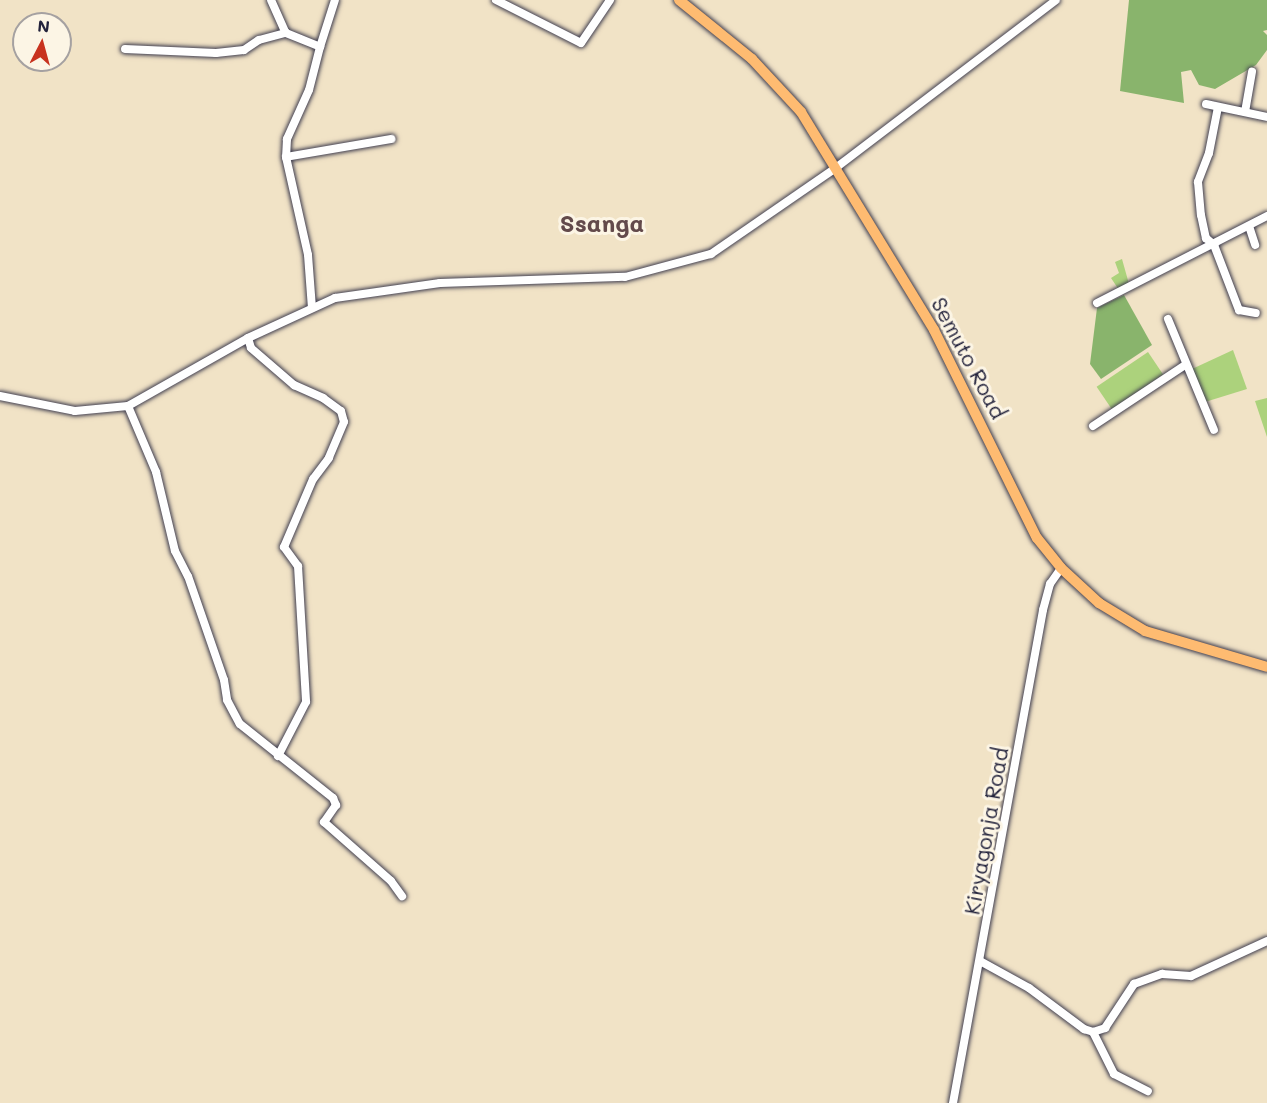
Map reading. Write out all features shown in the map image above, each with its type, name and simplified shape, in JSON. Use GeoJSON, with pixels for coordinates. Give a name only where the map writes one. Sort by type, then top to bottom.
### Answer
{"type":"FeatureCollection","features":[{"type":"Feature","properties":{"kind":"main road","name":"Semuto Road"},"geometry":{"type":"LineString","coordinates":[[679,0],[752,59],[801,112],[837,167],[934,330],[1037,538],[1061,568],[1099,603],[1145,631],[1267,667]]}},
{"type":"Feature","properties":{"kind":"street"},"geometry":{"type":"LineString","coordinates":[[271,0],[286,33]]}},
{"type":"Feature","properties":{"kind":"street"},"geometry":{"type":"LineString","coordinates":[[312,308],[308,255],[286,157],[286,139],[309,90],[335,0]]}},
{"type":"Feature","properties":{"kind":"street"},"geometry":{"type":"LineString","coordinates":[[496,0],[581,43],[610,0]]}},
{"type":"Feature","properties":{"kind":"street"},"geometry":{"type":"LineString","coordinates":[[0,396],[75,411],[128,406],[248,339],[335,298],[440,283],[625,277],[711,254],[837,167],[1056,0]]}},
{"type":"Feature","properties":{"kind":"street"},"geometry":{"type":"LineString","coordinates":[[125,49],[216,53],[244,50],[259,40],[286,33],[320,47]]}},
{"type":"Feature","properties":{"kind":"street"},"geometry":{"type":"LineString","coordinates":[[1245,112],[1252,72]]}},
{"type":"Feature","properties":{"kind":"street"},"geometry":{"type":"LineString","coordinates":[[1206,104],[1267,117]]}},
{"type":"Feature","properties":{"kind":"street"},"geometry":{"type":"LineString","coordinates":[[1218,107],[1209,153],[1198,182],[1206,238],[1214,245],[1239,310],[1256,313]]}},
{"type":"Feature","properties":{"kind":"street"},"geometry":{"type":"LineString","coordinates":[[286,157],[391,139]]}},
{"type":"Feature","properties":{"kind":"street"},"geometry":{"type":"LineString","coordinates":[[1097,303],[1267,216]]}},
{"type":"Feature","properties":{"kind":"street"},"geometry":{"type":"LineString","coordinates":[[1249,226],[1255,246]]}},
{"type":"Feature","properties":{"kind":"street"},"geometry":{"type":"LineString","coordinates":[[1168,319],[1185,365],[1214,430]]}},
{"type":"Feature","properties":{"kind":"street"},"geometry":{"type":"LineString","coordinates":[[248,339],[251,348],[294,385],[324,398],[340,411],[344,422],[330,458],[313,479],[284,547],[298,566],[306,702],[278,756]]}},
{"type":"Feature","properties":{"kind":"street"},"geometry":{"type":"LineString","coordinates":[[1093,426],[1185,365]]}},
{"type":"Feature","properties":{"kind":"street"},"geometry":{"type":"LineString","coordinates":[[128,406],[156,472],[175,551],[188,576],[224,680],[227,700],[240,724],[278,756],[290,760],[333,798],[336,805],[324,822],[391,882],[402,896]]}},
{"type":"Feature","properties":{"kind":"street","name":"Kiryagonja Road"},"geometry":{"type":"LineString","coordinates":[[953,1103],[1042,610],[1050,584],[1061,568]]}},
{"type":"Feature","properties":{"kind":"street"},"geometry":{"type":"LineString","coordinates":[[1093,1032],[1105,1028],[1134,984],[1162,974],[1191,976],[1267,941]]}},
{"type":"Feature","properties":{"kind":"street"},"geometry":{"type":"LineString","coordinates":[[980,961],[1093,1032],[1114,1074],[1148,1091]]}},
{"type":"Feature","properties":{"kind":"green space"},"geometry":{"type":"Polygon","coordinates":[[[1129,0],[1267,0],[1267,30],[1263,31],[1267,35],[1267,50],[1256,65],[1215,89],[1199,85],[1191,70],[1181,72],[1184,103],[1120,91],[1129,0]]]}},
{"type":"Feature","properties":{"kind":"green space"},"geometry":{"type":"Polygon","coordinates":[[[1122,259],[1129,284],[1119,290],[1111,278],[1119,273],[1115,262],[1122,259]]]}},
{"type":"Feature","properties":{"kind":"green space"},"geometry":{"type":"Polygon","coordinates":[[[1124,295],[1152,345],[1101,379],[1090,364],[1097,308],[1124,295]]]}},
{"type":"Feature","properties":{"kind":"green space"},"geometry":{"type":"Polygon","coordinates":[[[1233,350],[1247,389],[1205,402],[1192,369],[1233,350]]]}},
{"type":"Feature","properties":{"kind":"green space"},"geometry":{"type":"Polygon","coordinates":[[[1148,352],[1163,374],[1112,409],[1097,387],[1148,352]]]}},
{"type":"Feature","properties":{"kind":"green space"},"geometry":{"type":"Polygon","coordinates":[[[1267,398],[1267,437],[1255,401],[1267,398]]]}},
{"type":"Feature","properties":{"kind":"district","name":"Ssanga"},"geometry":{"type":"Point","coordinates":[602,223]}}]}
